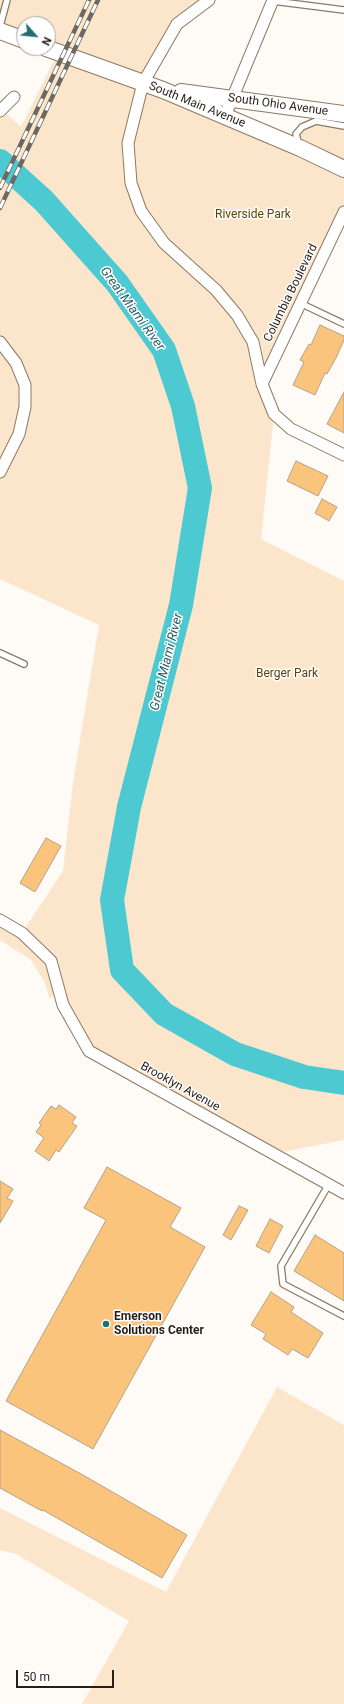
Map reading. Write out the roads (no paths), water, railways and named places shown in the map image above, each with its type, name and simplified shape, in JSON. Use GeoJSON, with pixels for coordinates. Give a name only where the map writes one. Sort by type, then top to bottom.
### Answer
{"type":"FeatureCollection","features":[{"type":"Feature","properties":{"kind":"main road"},"geometry":{"type":"LineString","coordinates":[[0,31],[16,37]]}},
{"type":"Feature","properties":{"kind":"main road","name":"South Main Avenue"},"geometry":{"type":"LineString","coordinates":[[56,52],[163,90],[300,148],[344,169]]}},
{"type":"Feature","properties":{"kind":"main road","name":"South Ohio Avenue"},"geometry":{"type":"LineString","coordinates":[[163,90],[344,114]]}},
{"type":"Feature","properties":{"kind":"street"},"geometry":{"type":"LineString","coordinates":[[209,0],[177,24],[143,83],[128,142],[132,183],[141,211],[164,243],[216,290],[237,315],[253,342],[262,384],[274,414],[291,429],[344,455]]}},
{"type":"Feature","properties":{"kind":"street"},"geometry":{"type":"LineString","coordinates":[[225,116],[273,0]]}},
{"type":"Feature","properties":{"kind":"street"},"geometry":{"type":"LineString","coordinates":[[0,111],[14,97]]}},
{"type":"Feature","properties":{"kind":"street","name":"Columbia Boulevard"},"geometry":{"type":"LineString","coordinates":[[262,384],[344,212]]}},
{"type":"Feature","properties":{"kind":"street"},"geometry":{"type":"LineString","coordinates":[[0,342],[16,363],[25,385],[25,407],[19,434],[0,472]]}},
{"type":"Feature","properties":{"kind":"street","name":"Brooklyn Avenue"},"geometry":{"type":"LineString","coordinates":[[0,920],[22,933],[51,961],[63,1004],[89,1051],[344,1193]]}},
{"type":"Feature","properties":{"kind":"lane"},"geometry":{"type":"LineString","coordinates":[[0,26],[7,0]]}},
{"type":"Feature","properties":{"kind":"lane"},"geometry":{"type":"LineString","coordinates":[[273,0],[344,10]]}},
{"type":"Feature","properties":{"kind":"lane"},"geometry":{"type":"LineString","coordinates":[[300,148],[296,134],[302,127],[316,121],[344,126]]}},
{"type":"Feature","properties":{"kind":"lane"},"geometry":{"type":"LineString","coordinates":[[300,303],[344,324]]}},
{"type":"Feature","properties":{"kind":"lane"},"geometry":{"type":"LineString","coordinates":[[0,653],[24,664]]}},
{"type":"Feature","properties":{"kind":"lane"},"geometry":{"type":"LineString","coordinates":[[329,1184],[281,1266],[283,1284],[344,1316]]}},
{"type":"Feature","properties":{"kind":"waterway","name":"Great Miami River"},"geometry":{"type":"LineString","coordinates":[[0,161],[44,201],[117,283],[164,350],[183,406],[200,488],[181,605],[129,807],[112,900],[122,970],[164,1014],[235,1054],[304,1077],[344,1083]]}},
{"type":"Feature","properties":{"kind":"railway"},"geometry":{"type":"LineString","coordinates":[[0,188],[89,0]]}},
{"type":"Feature","properties":{"kind":"railway"},"geometry":{"type":"LineString","coordinates":[[0,208],[98,0]]}},
{"type":"Feature","properties":{"kind":"place","name":"Emerson Solutions Center"},"geometry":{"type":"Point","coordinates":[106,1324]}},
{"type":"Feature","properties":{"kind":"park label","name":"Riverside Park"},"geometry":{"type":"Point","coordinates":[253,215]}},
{"type":"Feature","properties":{"kind":"park label","name":"Berger Park"},"geometry":{"type":"Point","coordinates":[287,674]}}]}
